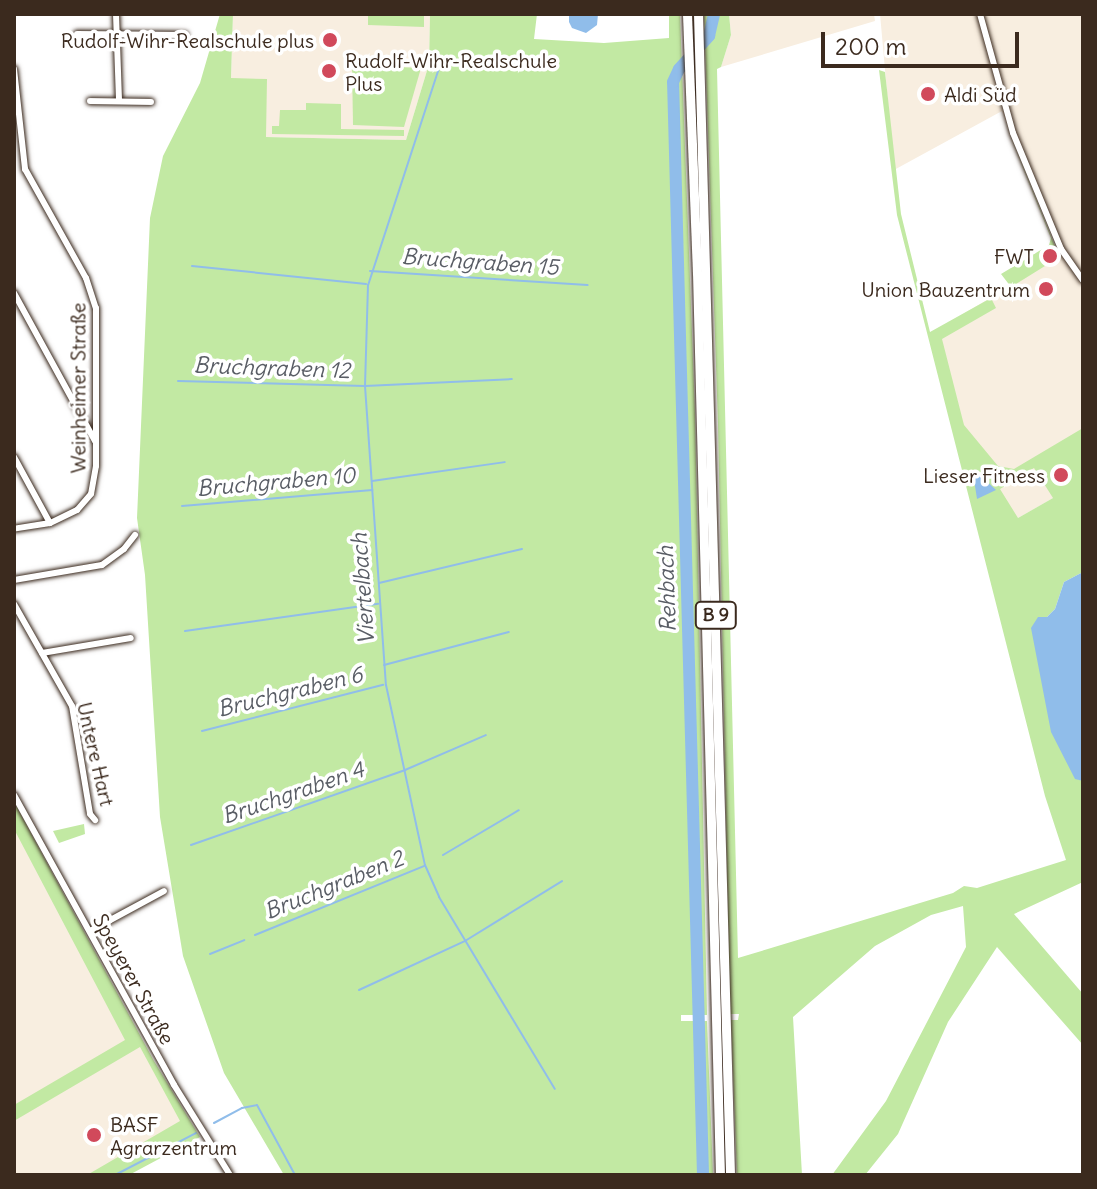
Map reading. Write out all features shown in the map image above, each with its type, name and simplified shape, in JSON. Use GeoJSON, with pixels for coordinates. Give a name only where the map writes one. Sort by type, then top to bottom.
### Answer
{"type":"FeatureCollection","features":[{"type":"Feature","properties":{"kind":"highway","name":"B 9"},"geometry":{"type":"LineString","coordinates":[[687,14],[720,1175]]}},
{"type":"Feature","properties":{"kind":"highway","name":"B 9"},"geometry":{"type":"LineString","coordinates":[[698,14],[730,1175]]}},
{"type":"Feature","properties":{"kind":"street"},"geometry":{"type":"LineString","coordinates":[[116,14],[119,101]]}},
{"type":"Feature","properties":{"kind":"street"},"geometry":{"type":"LineString","coordinates":[[980,14],[1013,133],[1061,249],[1083,280]]}},
{"type":"Feature","properties":{"kind":"street"},"geometry":{"type":"LineString","coordinates":[[77,34],[185,35]]}},
{"type":"Feature","properties":{"kind":"street","name":"Weinheimer Straße"},"geometry":{"type":"LineString","coordinates":[[14,69],[25,169],[93,294],[96,442],[91,494],[77,510],[50,523],[14,529]]}},
{"type":"Feature","properties":{"kind":"street"},"geometry":{"type":"LineString","coordinates":[[90,101],[151,102]]}},
{"type":"Feature","properties":{"kind":"street"},"geometry":{"type":"LineString","coordinates":[[14,170],[25,169]]}},
{"type":"Feature","properties":{"kind":"street"},"geometry":{"type":"LineString","coordinates":[[14,293],[96,442]]}},
{"type":"Feature","properties":{"kind":"street"},"geometry":{"type":"LineString","coordinates":[[14,457],[50,523]]}},
{"type":"Feature","properties":{"kind":"street"},"geometry":{"type":"LineString","coordinates":[[14,580],[102,565],[124,549],[135,535]]}},
{"type":"Feature","properties":{"kind":"street","name":"Untere Hart"},"geometry":{"type":"LineString","coordinates":[[14,604],[72,706],[90,814],[95,820]]}},
{"type":"Feature","properties":{"kind":"street"},"geometry":{"type":"LineString","coordinates":[[42,653],[131,638]]}},
{"type":"Feature","properties":{"kind":"street","name":"Speyerer Straße"},"geometry":{"type":"LineString","coordinates":[[14,795],[174,1085],[230,1175]]}},
{"type":"Feature","properties":{"kind":"street"},"geometry":{"type":"LineString","coordinates":[[90,931],[164,891]]}},
{"type":"Feature","properties":{"kind":"shaded area","name":"Rudolf-Wihr-Realschule Plus"},"geometry":{"type":"Polygon","coordinates":[[[233,14],[430,14],[429,64],[406,140],[266,137],[231,78],[233,14]]]}},
{"type":"Feature","properties":{"kind":"shaded area"},"geometry":{"type":"Polygon","coordinates":[[[729,14],[874,14],[875,21],[721,67],[731,35],[729,14]]]}},
{"type":"Feature","properties":{"kind":"shaded area"},"geometry":{"type":"Polygon","coordinates":[[[880,14],[1083,14],[1083,481],[983,538],[931,333],[1061,256],[1002,111],[894,170],[880,14]]]}},
{"type":"Feature","properties":{"kind":"shaded area"},"geometry":{"type":"Polygon","coordinates":[[[14,809],[187,1133],[107,1175],[14,1175],[14,809]]]}},
{"type":"Feature","properties":{"kind":"green space"},"geometry":{"type":"Polygon","coordinates":[[[220,14],[233,14],[231,78],[267,79],[266,137],[406,140],[429,64],[430,14],[537,14],[534,39],[604,43],[669,38],[669,14],[680,14],[695,413],[707,1015],[681,1015],[681,1021],[707,1021],[713,1175],[284,1175],[224,1073],[183,956],[160,817],[145,575],[137,518],[150,218],[163,156],[200,83],[220,14]]]}},
{"type":"Feature","properties":{"kind":"green space"},"geometry":{"type":"Polygon","coordinates":[[[368,14],[424,14],[424,27],[368,25],[368,14]]]}},
{"type":"Feature","properties":{"kind":"green space"},"geometry":{"type":"Polygon","coordinates":[[[704,14],[729,14],[731,35],[721,67],[717,69],[738,958],[953,893],[964,886],[977,888],[1066,860],[1045,796],[897,215],[879,70],[885,72],[901,214],[930,332],[991,298],[996,308],[942,339],[964,425],[998,466],[1014,469],[1083,428],[1083,572],[1064,582],[1055,609],[1047,617],[1075,778],[1083,781],[1083,882],[1014,914],[1083,994],[1083,1045],[997,947],[948,1022],[898,1134],[865,1175],[832,1175],[886,1101],[966,947],[963,906],[931,915],[875,946],[793,1017],[802,1175],[737,1175],[731,1020],[738,1020],[739,1014],[730,1014],[718,424],[704,14]],[[1034,468],[1000,489],[1018,518],[1053,498],[1034,468]]]}},
{"type":"Feature","properties":{"kind":"green space"},"geometry":{"type":"Polygon","coordinates":[[[352,65],[421,68],[404,127],[353,125],[352,65]]]}},
{"type":"Feature","properties":{"kind":"green space"},"geometry":{"type":"Polygon","coordinates":[[[306,103],[341,104],[341,129],[404,130],[404,136],[272,134],[272,126],[279,126],[280,110],[306,110],[306,103]]]}},
{"type":"Feature","properties":{"kind":"green space"},"geometry":{"type":"Polygon","coordinates":[[[1000,111],[1055,246],[1039,255],[1045,266],[1011,287],[1001,274],[1049,245],[1051,238],[1000,111]]]}},
{"type":"Feature","properties":{"kind":"green space"},"geometry":{"type":"Polygon","coordinates":[[[14,802],[154,1061],[200,1137],[129,1175],[87,1175],[180,1121],[140,1047],[14,1121],[14,1105],[125,1040],[14,829],[14,802]]]}},
{"type":"Feature","properties":{"kind":"green space"},"geometry":{"type":"Polygon","coordinates":[[[84,824],[85,834],[59,843],[53,831],[84,824]]]}},
{"type":"Feature","properties":{"kind":"water"},"geometry":{"type":"Polygon","coordinates":[[[569,14],[598,14],[597,25],[586,33],[572,28],[569,22],[569,14]]]}},
{"type":"Feature","properties":{"kind":"water"},"geometry":{"type":"Polygon","coordinates":[[[973,473],[979,474],[996,490],[977,499],[973,473]]]}},
{"type":"Feature","properties":{"kind":"water"},"geometry":{"type":"Polygon","coordinates":[[[1083,572],[1083,781],[1075,779],[1051,732],[1031,628],[1038,617],[1047,617],[1055,609],[1064,582],[1083,572]]]}},
{"type":"Feature","properties":{"kind":"waterway","name":"Rehbach"},"geometry":{"type":"LineString","coordinates":[[703,1175],[673,82],[679,69],[709,36],[714,14]]}},
{"type":"Feature","properties":{"kind":"waterway","name":"Viertelbach"},"geometry":{"type":"LineString","coordinates":[[442,59],[368,285],[365,386],[386,685],[425,865],[439,897],[555,1089]]}},
{"type":"Feature","properties":{"kind":"waterway"},"geometry":{"type":"LineString","coordinates":[[192,266],[366,284]]}},
{"type":"Feature","properties":{"kind":"waterway","name":"Bruchgraben 15"},"geometry":{"type":"LineString","coordinates":[[370,271],[588,285]]}},
{"type":"Feature","properties":{"kind":"waterway","name":"Bruchgraben 12"},"geometry":{"type":"LineString","coordinates":[[178,381],[365,386],[512,379]]}},
{"type":"Feature","properties":{"kind":"waterway"},"geometry":{"type":"LineString","coordinates":[[372,481],[505,462]]}},
{"type":"Feature","properties":{"kind":"waterway","name":"Bruchgraben 10"},"geometry":{"type":"LineString","coordinates":[[182,506],[372,490]]}},
{"type":"Feature","properties":{"kind":"waterway"},"geometry":{"type":"LineString","coordinates":[[379,583],[522,549]]}},
{"type":"Feature","properties":{"kind":"waterway"},"geometry":{"type":"LineString","coordinates":[[185,631],[378,604]]}},
{"type":"Feature","properties":{"kind":"waterway"},"geometry":{"type":"LineString","coordinates":[[384,665],[509,632]]}},
{"type":"Feature","properties":{"kind":"waterway","name":"Bruchgraben 6"},"geometry":{"type":"LineString","coordinates":[[202,731],[383,685]]}},
{"type":"Feature","properties":{"kind":"waterway","name":"Bruchgraben 4"},"geometry":{"type":"LineString","coordinates":[[191,845],[405,770],[486,735]]}},
{"type":"Feature","properties":{"kind":"waterway"},"geometry":{"type":"LineString","coordinates":[[443,855],[519,810]]}},
{"type":"Feature","properties":{"kind":"waterway","name":"Bruchgraben 2"},"geometry":{"type":"LineString","coordinates":[[255,935],[424,866]]}},
{"type":"Feature","properties":{"kind":"waterway","name":"Viertelbach"},"geometry":{"type":"LineString","coordinates":[[359,990],[465,941],[562,881]]}},
{"type":"Feature","properties":{"kind":"waterway","name":"Bruchgraben 2"},"geometry":{"type":"LineString","coordinates":[[210,954],[244,940]]}},
{"type":"Feature","properties":{"kind":"waterway"},"geometry":{"type":"LineString","coordinates":[[214,1123],[242,1108],[257,1105],[295,1175]]}},
{"type":"Feature","properties":{"kind":"waterway"},"geometry":{"type":"LineString","coordinates":[[115,1175],[196,1133]]}},
{"type":"Feature","properties":{"kind":"place","name":"Rudolf-Wihr-Realschule plus"},"geometry":{"type":"Point","coordinates":[330,40]}},
{"type":"Feature","properties":{"kind":"place","name":"Rudolf-Wihr-Realschule Plus"},"geometry":{"type":"Point","coordinates":[329,71]}},
{"type":"Feature","properties":{"kind":"place","name":"Aldi Süd"},"geometry":{"type":"Point","coordinates":[928,94]}},
{"type":"Feature","properties":{"kind":"place","name":"FWT"},"geometry":{"type":"Point","coordinates":[1050,256]}},
{"type":"Feature","properties":{"kind":"place","name":"Union Bauzentrum"},"geometry":{"type":"Point","coordinates":[1046,289]}},
{"type":"Feature","properties":{"kind":"place","name":"Lieser Fitness"},"geometry":{"type":"Point","coordinates":[1061,475]}},
{"type":"Feature","properties":{"kind":"place","name":"BASF Agrarzentrum"},"geometry":{"type":"Point","coordinates":[94,1135]}}]}
